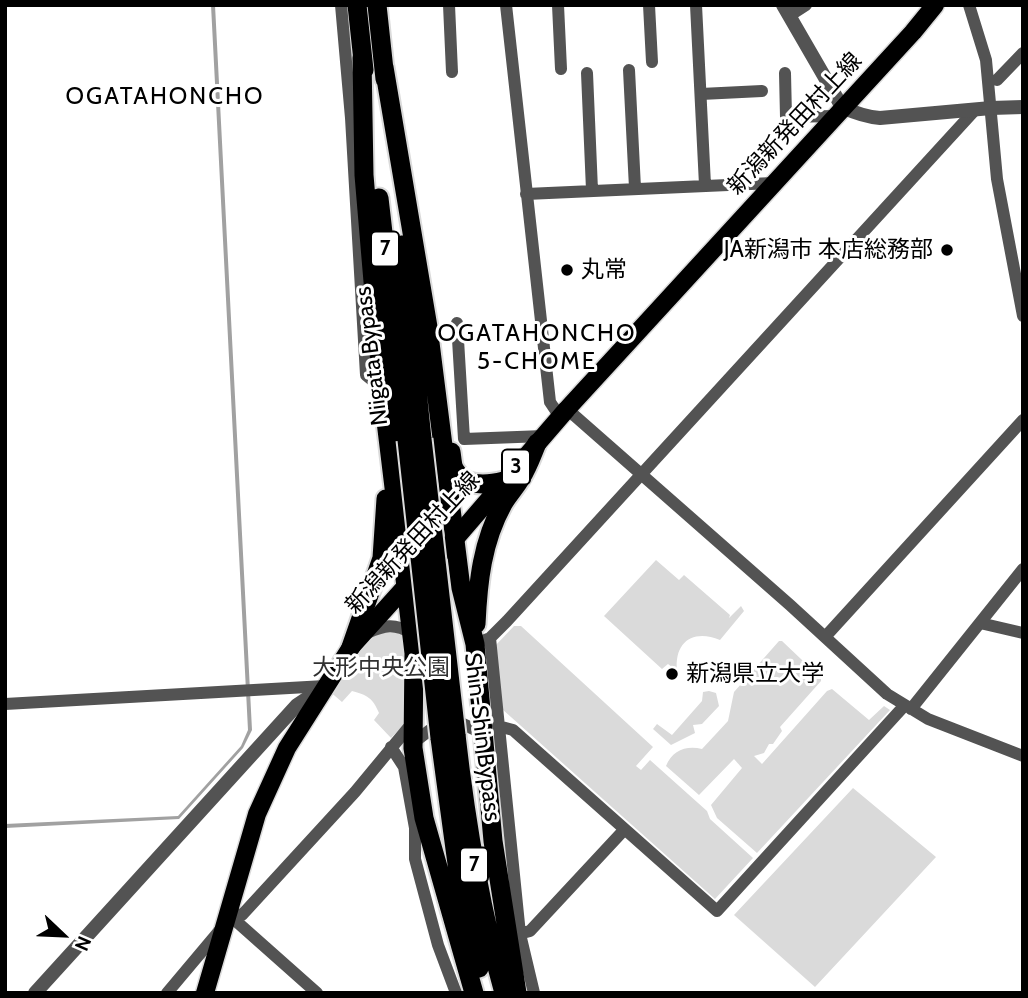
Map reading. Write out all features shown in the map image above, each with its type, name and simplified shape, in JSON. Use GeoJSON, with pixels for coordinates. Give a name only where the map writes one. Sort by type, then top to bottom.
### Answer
{"type":"FeatureCollection","features":[{"type":"Feature","properties":{"kind":"highway","name":"Niigata Bypass"},"geometry":{"type":"LineString","coordinates":[[356,5],[414,439]]}},
{"type":"Feature","properties":{"kind":"highway","name":"Niigata Bypass"},"geometry":{"type":"LineString","coordinates":[[377,5],[414,439],[421,577]]}},
{"type":"Feature","properties":{"kind":"highway"},"geometry":{"type":"LineString","coordinates":[[357,640],[382,558],[388,451],[364,175],[362,58]]}},
{"type":"Feature","properties":{"kind":"highway"},"geometry":{"type":"LineString","coordinates":[[384,67],[431,352],[455,471],[468,481],[484,486],[504,481]]}},
{"type":"Feature","properties":{"kind":"highway"},"geometry":{"type":"LineString","coordinates":[[431,352],[461,589],[483,641]]}},
{"type":"Feature","properties":{"kind":"highway"},"geometry":{"type":"LineString","coordinates":[[517,993],[493,841],[491,730],[478,586],[483,554],[503,502],[523,476],[540,440]]}},
{"type":"Feature","properties":{"kind":"highway"},"geometry":{"type":"LineString","coordinates":[[388,451],[421,577],[412,633],[415,703],[413,736],[424,818],[474,993]]}},
{"type":"Feature","properties":{"kind":"highway","name":"Shin-Shin Bypass"},"geometry":{"type":"LineString","coordinates":[[421,577],[448,737],[465,810],[477,883],[504,993]]}},
{"type":"Feature","properties":{"kind":"highway","name":"Shin-Shin Bypass"},"geometry":{"type":"LineString","coordinates":[[448,737],[458,871],[475,956],[487,993]]}},
{"type":"Feature","properties":{"kind":"main road","name":"新潟新発田村上線"},"geometry":{"type":"LineString","coordinates":[[205,993],[257,814],[286,748],[357,640],[421,577],[564,413],[935,5]]}},
{"type":"Feature","properties":{"kind":"street"},"geometry":{"type":"LineString","coordinates":[[341,5],[351,118],[366,375],[382,388]]}},
{"type":"Feature","properties":{"kind":"street"},"geometry":{"type":"LineString","coordinates":[[449,5],[452,72]]}},
{"type":"Feature","properties":{"kind":"street"},"geometry":{"type":"LineString","coordinates":[[506,5],[550,402],[641,476],[887,694],[928,719],[1023,756]]}},
{"type":"Feature","properties":{"kind":"street"},"geometry":{"type":"LineString","coordinates":[[558,5],[561,69]]}},
{"type":"Feature","properties":{"kind":"street"},"geometry":{"type":"LineString","coordinates":[[649,5],[652,62]]}},
{"type":"Feature","properties":{"kind":"street"},"geometry":{"type":"LineString","coordinates":[[696,5],[705,185]]}},
{"type":"Feature","properties":{"kind":"street"},"geometry":{"type":"LineString","coordinates":[[806,5],[786,10],[838,111]]}},
{"type":"Feature","properties":{"kind":"street"},"geometry":{"type":"LineString","coordinates":[[969,5],[986,60],[997,179],[1023,316]]}},
{"type":"Feature","properties":{"kind":"street"},"geometry":{"type":"LineString","coordinates":[[997,80],[1023,53]]}},
{"type":"Feature","properties":{"kind":"street"},"geometry":{"type":"LineString","coordinates":[[629,70],[635,188]]}},
{"type":"Feature","properties":{"kind":"street"},"geometry":{"type":"LineString","coordinates":[[587,73],[592,190]]}},
{"type":"Feature","properties":{"kind":"street"},"geometry":{"type":"LineString","coordinates":[[785,73],[786,117],[838,111],[880,118],[990,107],[1023,107]]}},
{"type":"Feature","properties":{"kind":"street"},"geometry":{"type":"LineString","coordinates":[[701,93],[762,91]]}},
{"type":"Feature","properties":{"kind":"street"},"geometry":{"type":"LineString","coordinates":[[483,641],[641,476],[975,110]]}},
{"type":"Feature","properties":{"kind":"street"},"geometry":{"type":"LineString","coordinates":[[526,194],[773,183]]}},
{"type":"Feature","properties":{"kind":"street"},"geometry":{"type":"LineString","coordinates":[[457,323],[464,439],[540,440]]}},
{"type":"Feature","properties":{"kind":"street"},"geometry":{"type":"LineString","coordinates":[[825,637],[1023,420]]}},
{"type":"Feature","properties":{"kind":"street"},"geometry":{"type":"LineString","coordinates":[[167,993],[227,919],[242,915],[355,792],[408,728],[413,736],[463,724],[491,730],[513,730],[718,911],[908,707],[1023,569]]}},
{"type":"Feature","properties":{"kind":"street"},"geometry":{"type":"LineString","coordinates":[[980,623],[1023,633]]}},
{"type":"Feature","properties":{"kind":"street"},"geometry":{"type":"LineString","coordinates":[[357,640],[386,624],[412,633]]}},
{"type":"Feature","properties":{"kind":"street"},"geometry":{"type":"LineString","coordinates":[[5,704],[325,687]]}},
{"type":"Feature","properties":{"kind":"street"},"geometry":{"type":"LineString","coordinates":[[35,993],[297,705],[325,687]]}},
{"type":"Feature","properties":{"kind":"street"},"geometry":{"type":"LineString","coordinates":[[491,730],[516,935],[534,993]]}},
{"type":"Feature","properties":{"kind":"street"},"geometry":{"type":"LineString","coordinates":[[391,747],[404,767],[415,828],[415,859],[448,953],[456,993]]}},
{"type":"Feature","properties":{"kind":"street"},"geometry":{"type":"LineString","coordinates":[[516,935],[530,931],[624,830]]}},
{"type":"Feature","properties":{"kind":"street"},"geometry":{"type":"LineString","coordinates":[[227,919],[317,993]]}},
{"type":"Feature","properties":{"kind":"green space"},"geometry":{"type":"Polygon","coordinates":[[[656,560],[679,580],[684,575],[730,615],[729,618],[741,606],[744,611],[720,640],[694,637],[682,645],[677,671],[668,664],[662,669],[604,616],[656,560]]]}},
{"type":"Feature","properties":{"kind":"green space"},"geometry":{"type":"Polygon","coordinates":[[[514,626],[521,626],[653,747],[636,766],[641,770],[650,760],[707,811],[710,819],[753,858],[715,899],[502,709],[495,646],[514,626]]]}},
{"type":"Feature","properties":{"kind":"green space","name":"大形中央公園"},"geometry":{"type":"Polygon","coordinates":[[[388,629],[403,635],[409,719],[391,738],[374,720],[379,713],[369,698],[352,691],[342,702],[328,690],[372,635],[388,629]]]}},
{"type":"Feature","properties":{"kind":"green space"},"geometry":{"type":"Polygon","coordinates":[[[779,641],[821,678],[821,681],[780,727],[782,731],[773,744],[769,744],[764,753],[754,756],[762,764],[827,691],[832,689],[869,720],[884,706],[890,710],[757,853],[717,818],[711,805],[742,768],[734,759],[699,795],[666,766],[672,756],[681,750],[702,749],[728,721],[734,692],[779,641]]]}},
{"type":"Feature","properties":{"kind":"green space"},"geometry":{"type":"Polygon","coordinates":[[[703,692],[716,693],[719,706],[702,724],[693,725],[695,733],[671,745],[653,729],[657,724],[672,735],[702,701],[703,692]]]}},
{"type":"Feature","properties":{"kind":"green space"},"geometry":{"type":"Polygon","coordinates":[[[853,788],[936,857],[815,987],[734,915],[853,788]]]}},
{"type":"Feature","properties":{"kind":"shaded area"},"geometry":{"type":"Polygon","coordinates":[[[211,5],[215,5],[252,730],[243,748],[179,819],[5,828],[5,824],[178,816],[241,746],[248,730],[211,5]]]}},
{"type":"Feature","properties":{"kind":"place","name":"JA新潟市 本店総務部"},"geometry":{"type":"Point","coordinates":[947,250]}},
{"type":"Feature","properties":{"kind":"place","name":"丸常"},"geometry":{"type":"Point","coordinates":[567,270]}},
{"type":"Feature","properties":{"kind":"place","name":"新潟県立大学"},"geometry":{"type":"Point","coordinates":[672,674]}},
{"type":"Feature","properties":{"kind":"district","name":"OGATAHONCHO"},"geometry":{"type":"Point","coordinates":[165,97]}},
{"type":"Feature","properties":{"kind":"district","name":"OGATAHONCHO 5-CHOME"},"geometry":{"type":"Point","coordinates":[537,348]}}]}
